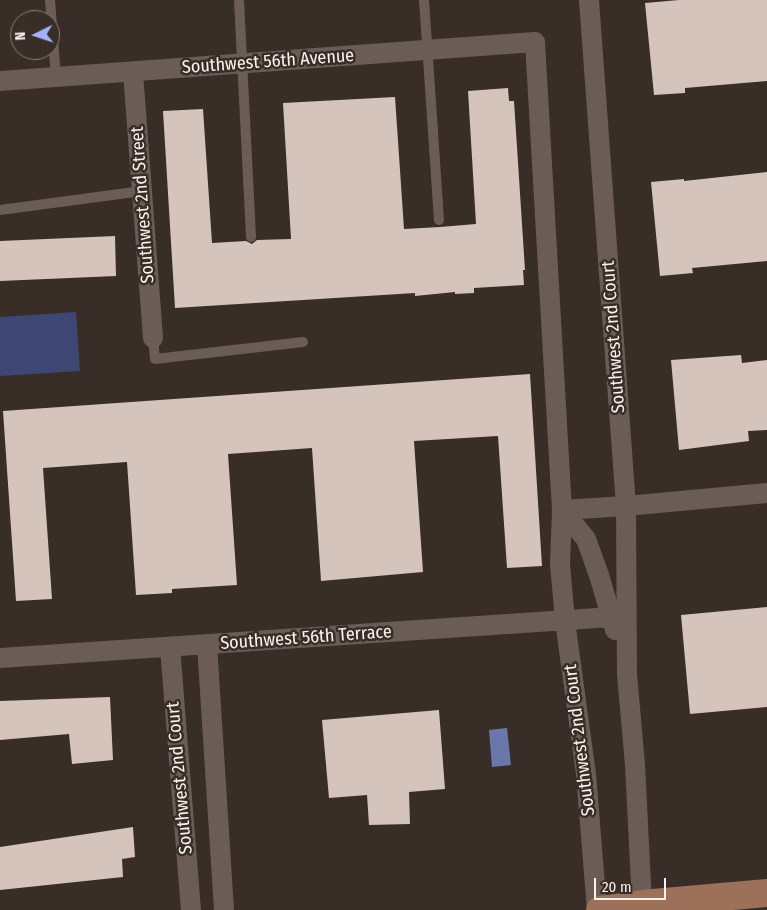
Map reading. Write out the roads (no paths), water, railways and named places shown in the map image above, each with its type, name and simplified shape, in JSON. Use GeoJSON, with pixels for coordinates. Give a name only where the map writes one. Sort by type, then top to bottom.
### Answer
{"type":"FeatureCollection","features":[{"type":"Feature","properties":{"kind":"main road"},"geometry":{"type":"LineString","coordinates":[[598,910],[767,892]]}},
{"type":"Feature","properties":{"kind":"street","name":"Southwest 2nd Court"},"geometry":{"type":"LineString","coordinates":[[589,0],[626,506],[627,674],[635,766],[642,904]]}},
{"type":"Feature","properties":{"kind":"street","name":"Southwest 56th Avenue"},"geometry":{"type":"LineString","coordinates":[[0,81],[535,42]]}},
{"type":"Feature","properties":{"kind":"street","name":"Southwest 2nd Court"},"geometry":{"type":"LineString","coordinates":[[535,42],[562,510],[560,564],[565,620],[586,774],[598,910]]}},
{"type":"Feature","properties":{"kind":"street","name":"Southwest 2nd Street"},"geometry":{"type":"LineString","coordinates":[[133,72],[153,338]]}},
{"type":"Feature","properties":{"kind":"street"},"geometry":{"type":"LineString","coordinates":[[562,510],[767,493]]}},
{"type":"Feature","properties":{"kind":"street","name":"Southwest 2nd Court"},"geometry":{"type":"LineString","coordinates":[[562,510],[586,539],[612,617],[627,674]]}},
{"type":"Feature","properties":{"kind":"street","name":"Southwest 56th Terrace"},"geometry":{"type":"LineString","coordinates":[[0,658],[612,617]]}},
{"type":"Feature","properties":{"kind":"street","name":"Southwest 2nd Court"},"geometry":{"type":"LineString","coordinates":[[207,644],[224,910]]}},
{"type":"Feature","properties":{"kind":"street","name":"Southwest 2nd Court"},"geometry":{"type":"LineString","coordinates":[[170,647],[191,910]]}},
{"type":"Feature","properties":{"kind":"lane"},"geometry":{"type":"LineString","coordinates":[[50,0],[56,78]]}},
{"type":"Feature","properties":{"kind":"lane"},"geometry":{"type":"LineString","coordinates":[[239,0],[251,237]]}},
{"type":"Feature","properties":{"kind":"lane"},"geometry":{"type":"LineString","coordinates":[[424,0],[439,220]]}},
{"type":"Feature","properties":{"kind":"lane"},"geometry":{"type":"LineString","coordinates":[[0,210],[142,191]]}},
{"type":"Feature","properties":{"kind":"lane"},"geometry":{"type":"LineString","coordinates":[[153,338],[155,359],[303,342]]}}]}
